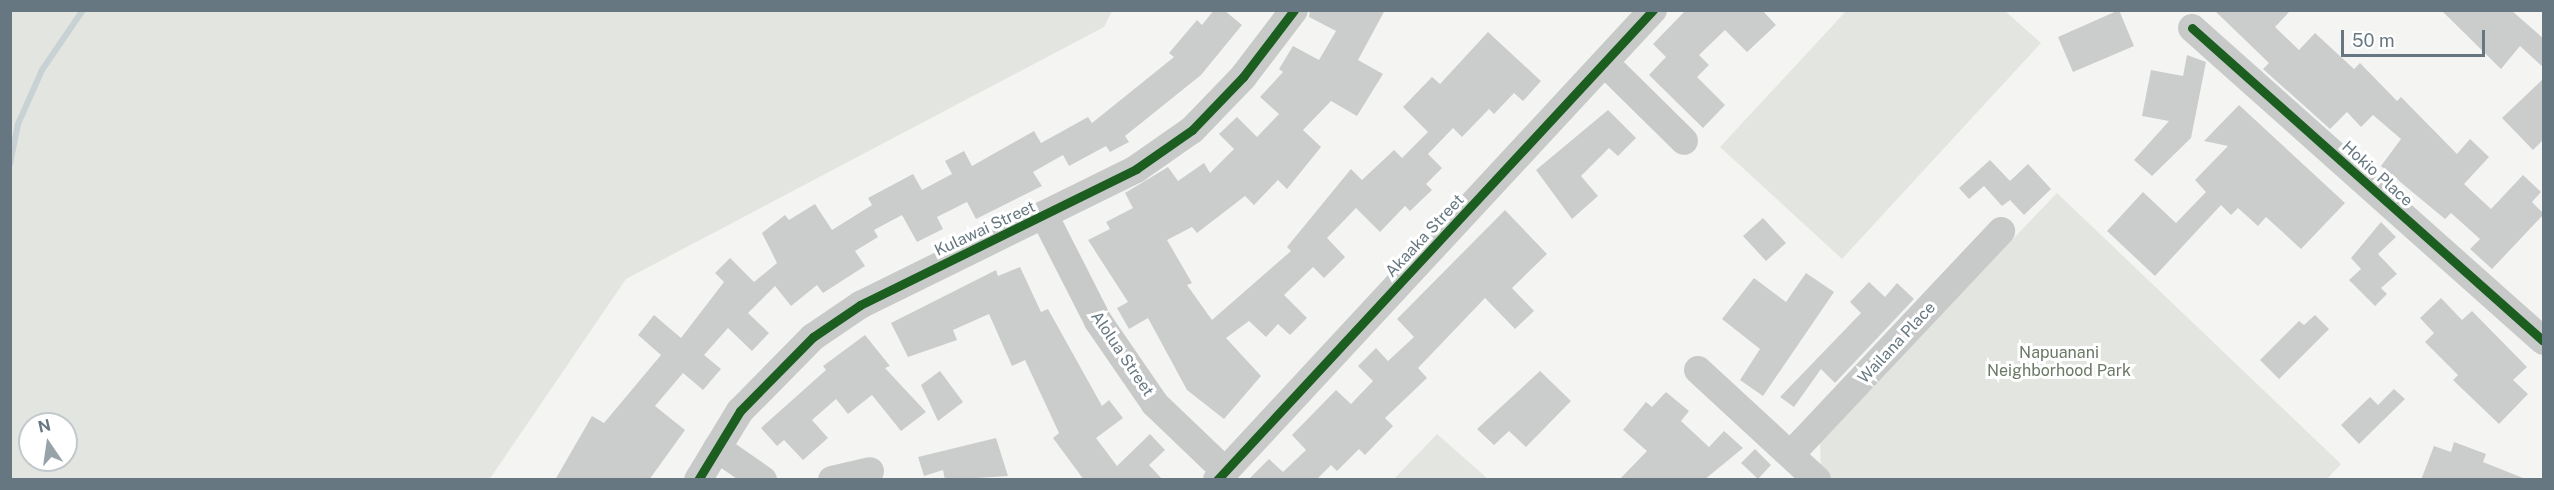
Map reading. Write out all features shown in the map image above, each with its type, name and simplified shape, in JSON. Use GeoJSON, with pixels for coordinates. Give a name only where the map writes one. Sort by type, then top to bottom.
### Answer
{"type":"FeatureCollection","features":[{"type":"Feature","properties":{"kind":"street","name":"Kulawai Street"},"geometry":{"type":"LineString","coordinates":[[698,480],[717,448],[768,377],[813,337],[860,304],[1045,217],[1136,169],[1192,129],[1243,77],[1293,10]]}},
{"type":"Feature","properties":{"kind":"street","name":"Akaaka Street"},"geometry":{"type":"LineString","coordinates":[[1221,475],[1607,65],[1653,10]]}},
{"type":"Feature","properties":{"kind":"street","name":"Hokio Place"},"geometry":{"type":"LineString","coordinates":[[2192,28],[2543,342]]}},
{"type":"Feature","properties":{"kind":"street"},"geometry":{"type":"LineString","coordinates":[[1607,65],[1684,141]]}},
{"type":"Feature","properties":{"kind":"street","name":"Alolua Street"},"geometry":{"type":"LineString","coordinates":[[1045,217],[1098,321],[1155,404],[1221,475]]}},
{"type":"Feature","properties":{"kind":"street","name":"Wailana Place"},"geometry":{"type":"LineString","coordinates":[[1792,453],[2001,231]]}},
{"type":"Feature","properties":{"kind":"street"},"geometry":{"type":"LineString","coordinates":[[1698,370],[1792,453],[1817,480]]}},
{"type":"Feature","properties":{"kind":"street"},"geometry":{"type":"LineString","coordinates":[[717,448],[763,480]]}},
{"type":"Feature","properties":{"kind":"street"},"geometry":{"type":"LineString","coordinates":[[832,480],[870,471]]}},
{"type":"Feature","properties":{"kind":"green space"},"geometry":{"type":"Polygon","coordinates":[[[1847,10],[2005,11],[2041,43],[1842,259],[1720,147],[1847,10]]]}},
{"type":"Feature","properties":{"kind":"green space"},"geometry":{"type":"Polygon","coordinates":[[[10,11],[1112,11],[1104,27],[626,279],[489,480],[11,479],[10,11]]]}},
{"type":"Feature","properties":{"kind":"green space","name":"Napuanani Neighborhood Park"},"geometry":{"type":"Polygon","coordinates":[[[2057,193],[2341,464],[2326,480],[1828,480],[1821,473],[1820,440],[2057,193]]]}},
{"type":"Feature","properties":{"kind":"green space"},"geometry":{"type":"Polygon","coordinates":[[[1437,434],[1488,479],[1394,479],[1437,434]]]}},
{"type":"Feature","properties":{"kind":"building"},"geometry":{"type":"Polygon","coordinates":[[[1214,10],[1224,10],[1242,25],[1201,75],[1125,136],[1129,142],[1110,152],[1106,146],[1069,166],[1063,155],[1033,172],[1042,186],[976,219],[967,202],[937,217],[943,229],[917,242],[902,215],[874,230],[878,237],[855,251],[865,266],[823,293],[817,285],[791,306],[775,286],[748,313],[769,333],[752,351],[728,328],[704,355],[721,369],[703,390],[683,373],[655,406],[685,430],[649,480],[555,480],[592,416],[604,423],[661,355],[638,335],[654,315],[681,338],[724,282],[715,273],[730,258],[754,282],[777,263],[762,233],[785,215],[789,220],[815,204],[832,230],[872,205],[868,198],[913,174],[922,190],[952,174],[945,161],[964,151],[972,166],[1034,131],[1041,143],[1088,117],[1092,123],[1174,57],[1169,53],[1197,20],[1202,25],[1214,10]]]}},
{"type":"Feature","properties":{"kind":"building"},"geometry":{"type":"Polygon","coordinates":[[[1310,10],[1385,10],[1358,60],[1383,74],[1357,116],[1331,101],[1303,130],[1321,147],[1287,189],[1278,180],[1254,205],[1245,196],[1197,233],[1192,227],[1167,240],[1192,283],[1187,285],[1212,320],[1291,251],[1287,247],[1351,169],[1362,180],[1394,150],[1402,158],[1428,132],[1403,107],[1432,77],[1440,84],[1488,32],[1541,81],[1523,101],[1514,93],[1494,114],[1489,109],[1462,137],[1453,128],[1428,154],[1442,168],[1426,184],[1432,190],[1410,211],[1405,206],[1380,232],[1356,208],[1327,238],[1345,257],[1324,278],[1313,267],[1284,295],[1307,318],[1290,335],[1278,324],[1266,337],[1249,321],[1226,338],[1261,376],[1224,419],[1187,390],[1148,318],[1129,329],[1117,308],[1128,302],[1088,240],[1110,229],[1106,222],[1133,208],[1125,193],[1168,167],[1178,181],[1204,163],[1210,173],[1234,149],[1219,134],[1237,117],[1257,137],[1279,114],[1260,97],[1283,72],[1279,69],[1293,46],[1319,60],[1336,31],[1309,17],[1310,10]]]}},
{"type":"Feature","properties":{"kind":"building"},"geometry":{"type":"Polygon","coordinates":[[[1686,10],[1762,10],[1776,25],[1747,52],[1725,30],[1699,55],[1709,65],[1697,77],[1725,105],[1703,128],[1649,75],[1666,57],[1653,44],[1686,10]]]}},
{"type":"Feature","properties":{"kind":"building"},"geometry":{"type":"Polygon","coordinates":[[[2119,10],[2134,46],[2073,72],[2058,37],[2119,10]]]}},
{"type":"Feature","properties":{"kind":"building"},"geometry":{"type":"Polygon","coordinates":[[[2214,10],[2291,10],[2275,27],[2299,50],[2315,33],[2354,69],[2360,63],[2397,101],[2401,97],[2457,154],[2470,139],[2489,157],[2464,184],[2491,209],[2523,175],[2541,192],[2532,202],[2544,214],[2492,269],[2470,249],[2480,239],[2451,213],[2445,219],[2381,166],[2401,139],[2373,115],[2361,127],[2347,112],[2330,129],[2263,69],[2269,63],[2214,10]]]}},
{"type":"Feature","properties":{"kind":"building"},"geometry":{"type":"Polygon","coordinates":[[[2441,10],[2511,10],[2544,39],[2544,68],[2520,46],[2501,69],[2441,10]]]}},
{"type":"Feature","properties":{"kind":"building"},"geometry":{"type":"Polygon","coordinates":[[[2187,55],[2206,62],[2191,138],[2152,176],[2134,160],[2169,121],[2142,116],[2151,70],[2183,76],[2187,55]]]}},
{"type":"Feature","properties":{"kind":"building"},"geometry":{"type":"Polygon","coordinates":[[[2544,78],[2544,139],[2533,150],[2502,118],[2544,78]]]}},
{"type":"Feature","properties":{"kind":"building"},"geometry":{"type":"Polygon","coordinates":[[[2239,105],[2345,203],[2301,249],[2266,217],[2258,226],[2238,208],[2231,215],[2221,205],[2155,276],[2107,231],[2143,192],[2176,223],[2206,192],[2195,180],[2228,146],[2204,141],[2239,105]]]}},
{"type":"Feature","properties":{"kind":"building"},"geometry":{"type":"Polygon","coordinates":[[[1608,110],[1636,138],[1618,156],[1609,148],[1581,176],[1598,196],[1572,219],[1536,170],[1608,110]]]}},
{"type":"Feature","properties":{"kind":"building"},"geometry":{"type":"Polygon","coordinates":[[[1990,160],[2010,181],[2028,164],[2051,189],[2024,215],[2010,200],[2002,206],[1984,186],[1969,199],[1959,188],[1990,160]]]}},
{"type":"Feature","properties":{"kind":"building"},"geometry":{"type":"Polygon","coordinates":[[[1505,210],[1547,254],[1512,288],[1534,311],[1515,329],[1485,298],[1418,368],[1427,378],[1385,418],[1393,426],[1365,455],[1359,449],[1337,471],[1331,465],[1316,480],[1248,480],[1269,459],[1283,472],[1306,450],[1292,435],[1336,390],[1351,404],[1373,381],[1358,366],[1376,348],[1388,361],[1414,337],[1397,319],[1505,210]]]}},
{"type":"Feature","properties":{"kind":"building"},"geometry":{"type":"Polygon","coordinates":[[[1763,218],[1786,243],[1766,261],[1743,236],[1763,218]]]}},
{"type":"Feature","properties":{"kind":"building"},"geometry":{"type":"Polygon","coordinates":[[[2381,222],[2396,237],[2378,254],[2397,274],[2381,288],[2387,294],[2375,306],[2349,280],[2361,269],[2351,258],[2381,222]]]}},
{"type":"Feature","properties":{"kind":"building"},"geometry":{"type":"Polygon","coordinates":[[[1020,267],[1041,312],[1048,309],[1102,406],[1109,400],[1123,418],[1096,438],[1117,466],[1150,434],[1165,450],[1149,465],[1163,480],[1084,480],[1053,438],[1059,433],[1025,360],[1012,366],[989,314],[953,330],[957,340],[908,357],[891,323],[996,270],[998,276],[1020,267]]]}},
{"type":"Feature","properties":{"kind":"building"},"geometry":{"type":"Polygon","coordinates":[[[1806,273],[1834,292],[1763,396],[1740,380],[1760,349],[1722,319],[1754,278],[1786,302],[1806,273]]]}},
{"type":"Feature","properties":{"kind":"building"},"geometry":{"type":"Polygon","coordinates":[[[1869,282],[1885,297],[1897,283],[1914,299],[1835,383],[1821,369],[1794,407],[1780,397],[1861,313],[1850,302],[1869,282]]]}},
{"type":"Feature","properties":{"kind":"building"},"geometry":{"type":"Polygon","coordinates":[[[2441,298],[2462,320],[2472,311],[2527,367],[2513,380],[2528,394],[2499,424],[2453,380],[2458,375],[2425,342],[2434,333],[2420,318],[2441,298]]]}},
{"type":"Feature","properties":{"kind":"building"},"geometry":{"type":"Polygon","coordinates":[[[2315,315],[2329,329],[2279,379],[2260,360],[2299,321],[2304,325],[2315,315]]]}},
{"type":"Feature","properties":{"kind":"building"},"geometry":{"type":"Polygon","coordinates":[[[865,335],[890,366],[885,368],[926,412],[901,431],[872,395],[848,414],[836,399],[812,420],[828,438],[803,460],[784,440],[777,446],[761,428],[826,370],[823,366],[865,335]]]}},
{"type":"Feature","properties":{"kind":"building"},"geometry":{"type":"Polygon","coordinates":[[[940,371],[963,402],[938,421],[921,385],[940,371]]]}},
{"type":"Feature","properties":{"kind":"building"},"geometry":{"type":"Polygon","coordinates":[[[1540,371],[1571,401],[1526,447],[1509,431],[1494,445],[1477,429],[1540,371]]]}},
{"type":"Feature","properties":{"kind":"building"},"geometry":{"type":"Polygon","coordinates":[[[2394,389],[2405,399],[2359,444],[2341,425],[2370,397],[2378,405],[2394,389]]]}},
{"type":"Feature","properties":{"kind":"building"},"geometry":{"type":"Polygon","coordinates":[[[1666,392],[1689,411],[1681,421],[1709,447],[1724,431],[1743,448],[1704,480],[1619,480],[1647,451],[1623,430],[1646,402],[1652,407],[1666,392]]]}},
{"type":"Feature","properties":{"kind":"building"},"geometry":{"type":"Polygon","coordinates":[[[996,438],[1008,476],[945,480],[943,470],[924,476],[918,457],[996,438]]]}},
{"type":"Feature","properties":{"kind":"building"},"geometry":{"type":"Polygon","coordinates":[[[2454,442],[2486,454],[2483,462],[2528,480],[2421,480],[2434,446],[2451,452],[2454,442]]]}},
{"type":"Feature","properties":{"kind":"building"},"geometry":{"type":"Polygon","coordinates":[[[1755,449],[1771,465],[1758,479],[1741,463],[1755,449]]]}},
{"type":"Feature","properties":{"kind":"waterway"},"geometry":{"type":"LineString","coordinates":[[10,164],[18,124],[42,70],[83,10]]}},
{"type":"Feature","properties":{"kind":"cycle path"},"geometry":{"type":"LineString","coordinates":[[698,480],[740,411],[813,337],[860,305],[1136,169],[1192,130],[1243,77],[1294,10]]}},
{"type":"Feature","properties":{"kind":"cycle path"},"geometry":{"type":"LineString","coordinates":[[1217,480],[1653,10]]}},
{"type":"Feature","properties":{"kind":"cycle path"},"geometry":{"type":"LineString","coordinates":[[2192,28],[2543,341]]}}]}
